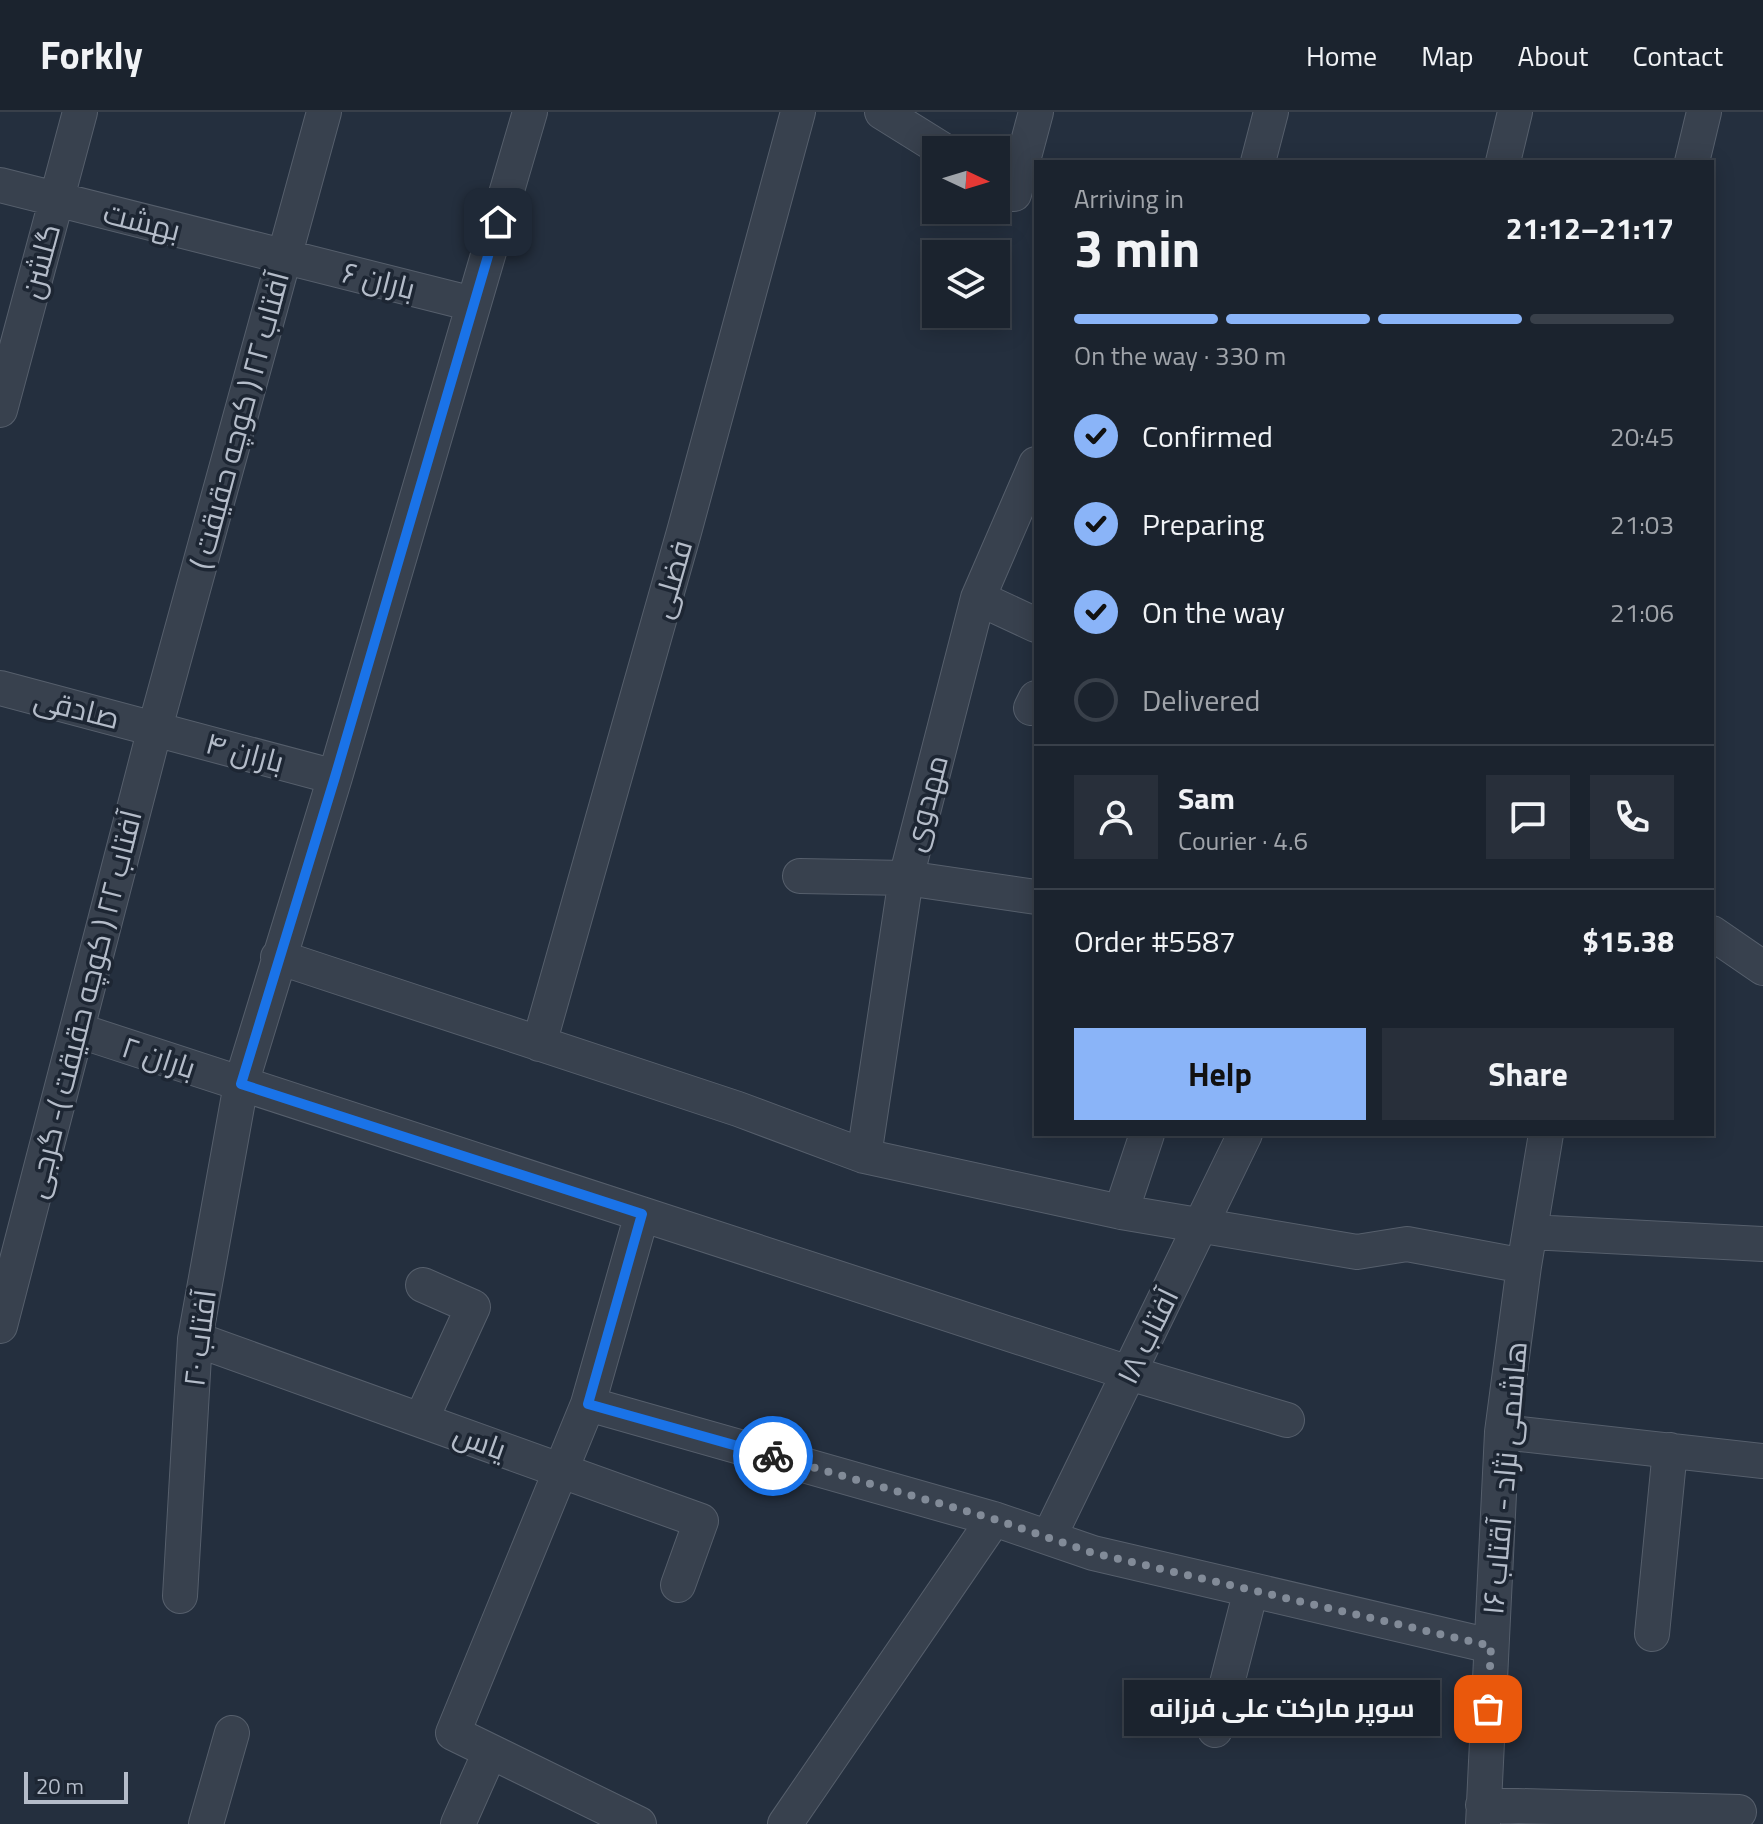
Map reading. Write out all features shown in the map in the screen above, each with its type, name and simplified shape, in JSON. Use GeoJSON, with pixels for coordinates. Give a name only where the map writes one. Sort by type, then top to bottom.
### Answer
{"type":"FeatureCollection","features":[{"type":"Feature","properties":{"kind":"street","name":"گلشن"},"geometry":{"type":"LineString","coordinates":[[0,410],[80,112]]}},
{"type":"Feature","properties":{"kind":"street","name":"آفتاب ۲۲ ( کوچه حقیقت )"},"geometry":{"type":"LineString","coordinates":[[155,728],[324,112]]}},
{"type":"Feature","properties":{"kind":"street","name":"آفتاب ۲۰"},"geometry":{"type":"LineString","coordinates":[[180,1596],[195,1339],[241,1084],[335,777],[530,112]]}},
{"type":"Feature","properties":{"kind":"street","name":"فضلی"},"geometry":{"type":"LineString","coordinates":[[539,1044],[688,517],[798,112]]}},
{"type":"Feature","properties":{"kind":"street"},"geometry":{"type":"LineString","coordinates":[[882,112],[922,137]]}},
{"type":"Feature","properties":{"kind":"street"},"geometry":{"type":"LineString","coordinates":[[1015,195],[1036,112]]}},
{"type":"Feature","properties":{"kind":"street"},"geometry":{"type":"LineString","coordinates":[[1259,160],[1271,112]]}},
{"type":"Feature","properties":{"kind":"street"},"geometry":{"type":"LineString","coordinates":[[1503,160],[1515,112]]}},
{"type":"Feature","properties":{"kind":"street"},"geometry":{"type":"LineString","coordinates":[[1692,160],[1704,112]]}},
{"type":"Feature","properties":{"kind":"street","name":"بهشت"},"geometry":{"type":"LineString","coordinates":[[0,185],[284,256]]}},
{"type":"Feature","properties":{"kind":"street","name":"باران ۶"},"geometry":{"type":"LineString","coordinates":[[284,256],[473,304]]}},
{"type":"Feature","properties":{"kind":"street","name":"مهدوی"},"geometry":{"type":"LineString","coordinates":[[864,1156],[906,878],[978,598],[1034,469]]}},
{"type":"Feature","properties":{"kind":"street"},"geometry":{"type":"LineString","coordinates":[[978,598],[1034,624]]}},
{"type":"Feature","properties":{"kind":"street","name":"صادقی"},"geometry":{"type":"LineString","coordinates":[[0,688],[155,728]]}},
{"type":"Feature","properties":{"kind":"street","name":"باران ۴"},"geometry":{"type":"LineString","coordinates":[[155,728],[335,777]]}},
{"type":"Feature","properties":{"kind":"street","name":"آفتاب ۲۲ ( کوچه حقیقت )- گرجی"},"geometry":{"type":"LineString","coordinates":[[0,1326],[155,728]]}},
{"type":"Feature","properties":{"kind":"street"},"geometry":{"type":"LineString","coordinates":[[800,876],[906,878],[1034,897]]}},
{"type":"Feature","properties":{"kind":"street"},"geometry":{"type":"LineString","coordinates":[[1714,934],[1763,968]]}},
{"type":"Feature","properties":{"kind":"street"},"geometry":{"type":"LineString","coordinates":[[278,957],[738,1109],[864,1156],[1121,1212],[1357,1252],[1407,1244],[1524,1266]]}},
{"type":"Feature","properties":{"kind":"street","name":"باران ۲"},"geometry":{"type":"LineString","coordinates":[[77,1030],[1129,1373],[1287,1420]]}},
{"type":"Feature","properties":{"kind":"street"},"geometry":{"type":"LineString","coordinates":[[1121,1212],[1146,1136]]}},
{"type":"Feature","properties":{"kind":"street","name":"آفتاب ۱۸"},"geometry":{"type":"LineString","coordinates":[[1049,1537],[1244,1136]]}},
{"type":"Feature","properties":{"kind":"street","name":"هاشمی نژاد - آقتاب ۱۶"},"geometry":{"type":"LineString","coordinates":[[1483,1814],[1502,1432],[1524,1266],[1546,1136]]}},
{"type":"Feature","properties":{"kind":"street"},"geometry":{"type":"LineString","coordinates":[[639,1824],[453,1733],[588,1404],[642,1214]]}},
{"type":"Feature","properties":{"kind":"street"},"geometry":{"type":"LineString","coordinates":[[1530,1232],[1763,1244]]}},
{"type":"Feature","properties":{"kind":"street"},"geometry":{"type":"LineString","coordinates":[[421,1420],[473,1307],[423,1285]]}},
{"type":"Feature","properties":{"kind":"street","name":"یاس"},"geometry":{"type":"LineString","coordinates":[[195,1339],[701,1521],[678,1585]]}},
{"type":"Feature","properties":{"kind":"street"},"geometry":{"type":"LineString","coordinates":[[588,1404],[994,1519],[1093,1553],[1491,1646]]}},
{"type":"Feature","properties":{"kind":"street"},"geometry":{"type":"LineString","coordinates":[[1502,1432],[1763,1461]]}},
{"type":"Feature","properties":{"kind":"street"},"geometry":{"type":"LineString","coordinates":[[1652,1634],[1670,1450]]}},
{"type":"Feature","properties":{"kind":"street"},"geometry":{"type":"LineString","coordinates":[[785,1824],[994,1519]]}},
{"type":"Feature","properties":{"kind":"street"},"geometry":{"type":"LineString","coordinates":[[1215,1730],[1251,1590]]}},
{"type":"Feature","properties":{"kind":"street"},"geometry":{"type":"LineString","coordinates":[[206,1824],[232,1733]]}},
{"type":"Feature","properties":{"kind":"street"},"geometry":{"type":"LineString","coordinates":[[458,1824],[490,1752]]}},
{"type":"Feature","properties":{"kind":"street"},"geometry":{"type":"LineString","coordinates":[[1483,1814],[1739,1812]]}},
{"type":"Feature","properties":{"kind":"way so far"},"geometry":{"type":"LineString","coordinates":[[773,1456],[994,1519],[1093,1553],[1491,1646],[1488,1709]]}},
{"type":"Feature","properties":{"kind":"place","name":"سوپر مارکت علی فرزانه"},"geometry":{"type":"Point","coordinates":[1488,1709]}},
{"type":"Feature","properties":{"kind":"route"},"geometry":{"type":"LineString","coordinates":[[498,222],[241,1084],[642,1214],[588,1404],[773,1456]]}}]}
